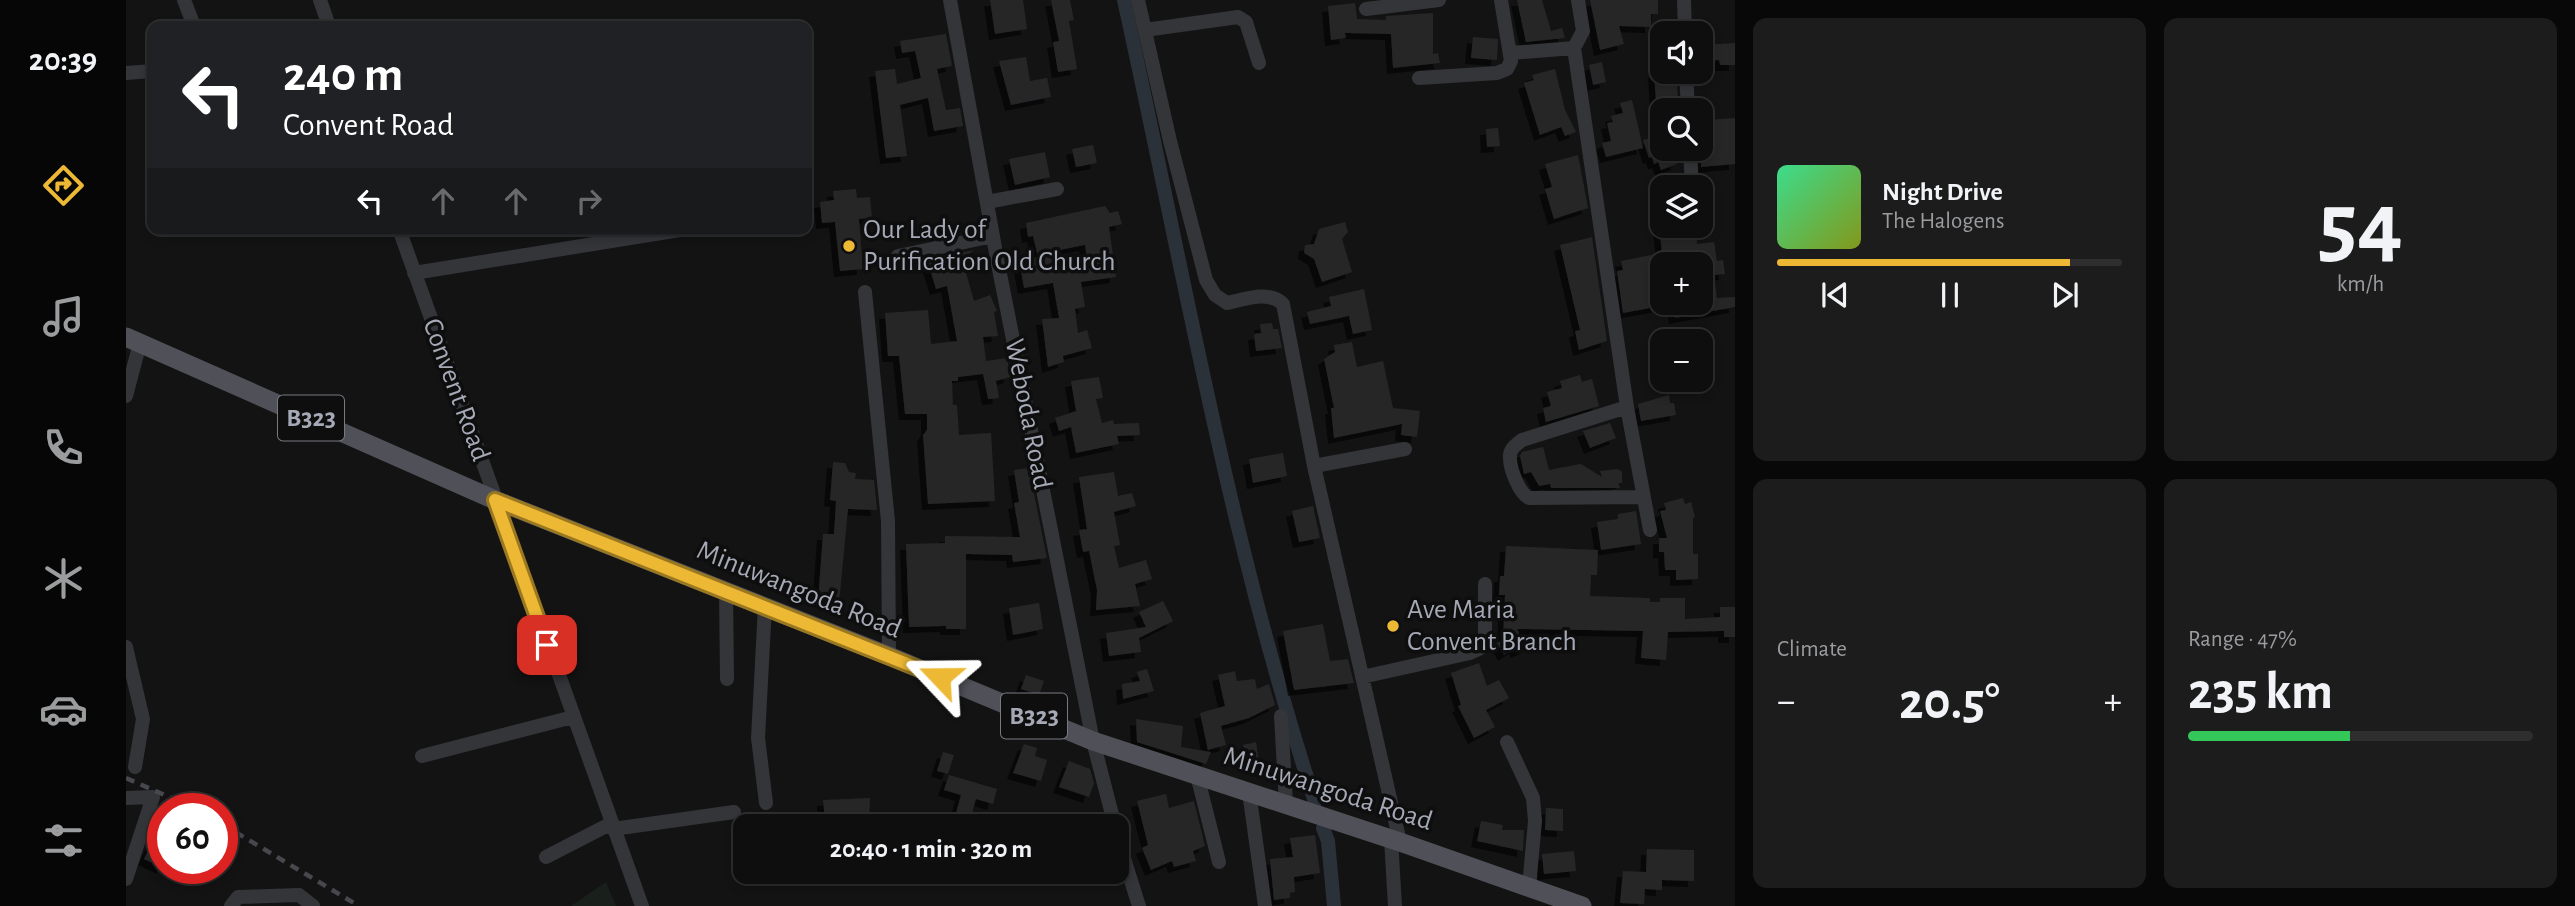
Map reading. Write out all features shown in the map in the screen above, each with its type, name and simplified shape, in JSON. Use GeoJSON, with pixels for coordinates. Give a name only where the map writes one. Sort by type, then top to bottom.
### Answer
{"type":"FeatureCollection","features":[{"type":"Feature","properties":{"kind":"main road","name":"Minuwangoda Road"},"geometry":{"type":"LineString","coordinates":[[133,340],[495,500],[765,606],[1093,741],[1395,840],[1582,906]]}},
{"type":"Feature","properties":{"kind":"street"},"geometry":{"type":"LineString","coordinates":[[184,0],[192,21]]}},
{"type":"Feature","properties":{"kind":"street"},"geometry":{"type":"LineString","coordinates":[[320,0],[327,21]]}},
{"type":"Feature","properties":{"kind":"street","name":"Weboda Road"},"geometry":{"type":"LineString","coordinates":[[950,0],[993,236],[1093,741],[1112,814]]}},
{"type":"Feature","properties":{"kind":"street"},"geometry":{"type":"LineString","coordinates":[[1138,0],[1206,280],[1215,295],[1227,303],[1261,296],[1276,298],[1283,304],[1314,466],[1362,677],[1395,840],[1395,906]]}},
{"type":"Feature","properties":{"kind":"street"},"geometry":{"type":"LineString","coordinates":[[1366,9],[1439,0]]}},
{"type":"Feature","properties":{"kind":"street"},"geometry":{"type":"LineString","coordinates":[[1419,79],[1497,73],[1507,69],[1511,61],[1501,0]]}},
{"type":"Feature","properties":{"kind":"street"},"geometry":{"type":"LineString","coordinates":[[1578,0],[1583,31],[1574,48],[1627,407],[1650,530]]}},
{"type":"Feature","properties":{"kind":"street"},"geometry":{"type":"LineString","coordinates":[[1684,0],[1685,21]]}},
{"type":"Feature","properties":{"kind":"street"},"geometry":{"type":"LineString","coordinates":[[1145,30],[1238,17],[1246,22],[1259,62]]}},
{"type":"Feature","properties":{"kind":"street"},"geometry":{"type":"LineString","coordinates":[[1510,53],[1574,48]]}},
{"type":"Feature","properties":{"kind":"street"},"geometry":{"type":"LineString","coordinates":[[126,73],[147,71]]}},
{"type":"Feature","properties":{"kind":"street"},"geometry":{"type":"LineString","coordinates":[[987,202],[1057,189]]}},
{"type":"Feature","properties":{"kind":"street","name":"Convent Road"},"geometry":{"type":"LineString","coordinates":[[401,235],[642,906]]}},
{"type":"Feature","properties":{"kind":"street"},"geometry":{"type":"LineString","coordinates":[[414,273],[649,235]]}},
{"type":"Feature","properties":{"kind":"street"},"geometry":{"type":"LineString","coordinates":[[898,256],[993,236]]}},
{"type":"Feature","properties":{"kind":"street"},"geometry":{"type":"LineString","coordinates":[[865,292],[888,521],[889,656]]}},
{"type":"Feature","properties":{"kind":"street"},"geometry":{"type":"LineString","coordinates":[[126,396],[133,340]]}},
{"type":"Feature","properties":{"kind":"street"},"geometry":{"type":"LineString","coordinates":[[1627,407],[1522,440],[1513,447],[1509,457],[1521,492],[1529,498],[1644,497]]}},
{"type":"Feature","properties":{"kind":"street"},"geometry":{"type":"LineString","coordinates":[[1314,466],[1405,449]]}},
{"type":"Feature","properties":{"kind":"street"},"geometry":{"type":"LineString","coordinates":[[1362,677],[1470,653],[1481,648],[1485,634],[1485,584]]}},
{"type":"Feature","properties":{"kind":"street"},"geometry":{"type":"LineString","coordinates":[[726,591],[727,679]]}},
{"type":"Feature","properties":{"kind":"street"},"geometry":{"type":"LineString","coordinates":[[765,606],[758,738],[766,803]]}},
{"type":"Feature","properties":{"kind":"street"},"geometry":{"type":"LineString","coordinates":[[126,647],[143,719],[135,767]]}},
{"type":"Feature","properties":{"kind":"street"},"geometry":{"type":"LineString","coordinates":[[1281,716],[1286,804]]}},
{"type":"Feature","properties":{"kind":"street"},"geometry":{"type":"LineString","coordinates":[[422,756],[573,717]]}},
{"type":"Feature","properties":{"kind":"street"},"geometry":{"type":"LineString","coordinates":[[1507,742],[1533,797],[1529,887]]}},
{"type":"Feature","properties":{"kind":"street"},"geometry":{"type":"LineString","coordinates":[[1197,775],[1219,862]]}},
{"type":"Feature","properties":{"kind":"street"},"geometry":{"type":"LineString","coordinates":[[1249,792],[1265,906]]}},
{"type":"Feature","properties":{"kind":"street"},"geometry":{"type":"LineString","coordinates":[[126,798],[153,797],[126,879]]}},
{"type":"Feature","properties":{"kind":"street"},"geometry":{"type":"LineString","coordinates":[[547,857],[613,826],[734,812]]}},
{"type":"Feature","properties":{"kind":"street"},"geometry":{"type":"LineString","coordinates":[[1129,874],[1139,906]]}},
{"type":"Feature","properties":{"kind":"street"},"geometry":{"type":"LineString","coordinates":[[231,906],[238,897],[299,895],[313,906]]}},
{"type":"Feature","properties":{"kind":"shaded area"},"geometry":{"type":"Polygon","coordinates":[[[606,882],[616,906],[571,906],[606,882]]]}},
{"type":"Feature","properties":{"kind":"building"},"geometry":{"type":"Polygon","coordinates":[[[990,0],[1023,0],[1027,29],[995,34],[990,0]]]}},
{"type":"Feature","properties":{"kind":"building"},"geometry":{"type":"Polygon","coordinates":[[[1051,0],[1070,0],[1074,20],[1069,21],[1077,69],[1058,72],[1053,42],[1059,41],[1051,0]]]}},
{"type":"Feature","properties":{"kind":"building"},"geometry":{"type":"Polygon","coordinates":[[[1517,0],[1542,0],[1551,31],[1562,28],[1565,38],[1526,42],[1517,0]]]}},
{"type":"Feature","properties":{"kind":"building"},"geometry":{"type":"Polygon","coordinates":[[[1590,0],[1658,0],[1658,14],[1651,14],[1650,27],[1619,26],[1624,44],[1600,50],[1590,0]]]}},
{"type":"Feature","properties":{"kind":"building"},"geometry":{"type":"Polygon","coordinates":[[[1355,3],[1357,19],[1386,20],[1386,16],[1433,13],[1433,54],[1438,53],[1440,63],[1393,68],[1391,34],[1345,33],[1346,38],[1331,40],[1328,6],[1355,3]]]}},
{"type":"Feature","properties":{"kind":"building"},"geometry":{"type":"Polygon","coordinates":[[[946,34],[952,66],[937,69],[946,110],[960,108],[963,126],[934,131],[928,98],[900,105],[907,156],[886,158],[875,71],[895,69],[897,84],[921,78],[915,51],[902,53],[900,41],[946,34]]]}},
{"type":"Feature","properties":{"kind":"building"},"geometry":{"type":"Polygon","coordinates":[[[1473,37],[1498,39],[1497,60],[1471,58],[1473,37]]]}},
{"type":"Feature","properties":{"kind":"building"},"geometry":{"type":"Polygon","coordinates":[[[1735,43],[1735,65],[1720,65],[1719,60],[1713,60],[1713,44],[1735,43]]]}},
{"type":"Feature","properties":{"kind":"building"},"geometry":{"type":"Polygon","coordinates":[[[1026,57],[1030,81],[1047,78],[1051,97],[1011,105],[999,61],[1026,57]]]}},
{"type":"Feature","properties":{"kind":"building"},"geometry":{"type":"Polygon","coordinates":[[[1602,62],[1606,82],[1593,85],[1589,65],[1602,62]]]}},
{"type":"Feature","properties":{"kind":"building"},"geometry":{"type":"Polygon","coordinates":[[[1555,69],[1565,110],[1576,132],[1565,136],[1561,127],[1540,135],[1524,83],[1534,80],[1532,75],[1555,69]]]}},
{"type":"Feature","properties":{"kind":"building"},"geometry":{"type":"Polygon","coordinates":[[[1655,84],[1677,84],[1678,98],[1656,98],[1655,84]]]}},
{"type":"Feature","properties":{"kind":"building"},"geometry":{"type":"Polygon","coordinates":[[[1632,100],[1643,148],[1606,157],[1602,143],[1611,141],[1607,123],[1613,122],[1611,116],[1623,113],[1620,103],[1632,100]]]}},
{"type":"Feature","properties":{"kind":"building"},"geometry":{"type":"Polygon","coordinates":[[[1735,118],[1735,164],[1701,167],[1701,161],[1713,161],[1713,120],[1735,118]]]}},
{"type":"Feature","properties":{"kind":"building"},"geometry":{"type":"Polygon","coordinates":[[[1498,128],[1500,146],[1487,147],[1486,129],[1498,128]]]}},
{"type":"Feature","properties":{"kind":"building"},"geometry":{"type":"Polygon","coordinates":[[[1650,138],[1650,158],[1649,158],[1643,140],[1650,138]]]}},
{"type":"Feature","properties":{"kind":"building"},"geometry":{"type":"Polygon","coordinates":[[[1093,145],[1097,163],[1076,167],[1072,149],[1093,145]]]}},
{"type":"Feature","properties":{"kind":"building"},"geometry":{"type":"Polygon","coordinates":[[[1045,152],[1050,177],[1015,185],[1009,159],[1045,152]]]}},
{"type":"Feature","properties":{"kind":"building"},"geometry":{"type":"Polygon","coordinates":[[[1578,155],[1588,208],[1554,219],[1545,189],[1552,187],[1545,164],[1578,155]]]}},
{"type":"Feature","properties":{"kind":"building"},"geometry":{"type":"Polygon","coordinates":[[[1653,161],[1676,161],[1677,164],[1661,170],[1658,162],[1654,164],[1653,161]]]}},
{"type":"Feature","properties":{"kind":"building","name":"Our Lady of Purification Old Church"},"geometry":{"type":"Polygon","coordinates":[[[856,189],[857,198],[870,197],[872,218],[859,219],[863,269],[840,271],[835,222],[822,223],[820,202],[834,200],[833,191],[856,189]]]}},
{"type":"Feature","properties":{"kind":"building"},"geometry":{"type":"Polygon","coordinates":[[[1105,206],[1110,213],[1118,211],[1122,224],[1109,227],[1116,277],[1081,282],[1085,307],[1075,309],[1078,333],[1087,330],[1092,348],[1063,356],[1064,362],[1048,367],[1042,319],[1059,318],[1053,283],[1024,288],[1019,260],[1038,257],[1033,236],[1028,237],[1026,223],[1105,206]],[[1085,245],[1060,250],[1063,270],[1088,266],[1085,245]]]}},
{"type":"Feature","properties":{"kind":"building"},"geometry":{"type":"Polygon","coordinates":[[[1345,222],[1348,232],[1342,239],[1352,272],[1322,282],[1314,259],[1304,253],[1305,245],[1314,244],[1319,229],[1345,222]]]}},
{"type":"Feature","properties":{"kind":"building"},"geometry":{"type":"Polygon","coordinates":[[[1592,237],[1607,341],[1579,350],[1575,331],[1580,330],[1560,245],[1592,237]]]}},
{"type":"Feature","properties":{"kind":"building"},"geometry":{"type":"Polygon","coordinates":[[[1660,238],[1697,238],[1697,244],[1714,242],[1717,261],[1723,260],[1725,274],[1714,275],[1717,298],[1735,297],[1735,307],[1713,311],[1713,252],[1662,252],[1660,238]]]}},
{"type":"Feature","properties":{"kind":"building"},"geometry":{"type":"Polygon","coordinates":[[[974,250],[962,259],[974,301],[990,295],[997,311],[994,312],[998,336],[983,337],[986,361],[1007,358],[1010,377],[996,381],[999,398],[988,399],[983,374],[958,377],[958,381],[952,381],[953,405],[957,405],[959,435],[991,433],[995,501],[928,504],[923,435],[927,430],[927,414],[905,414],[899,356],[888,356],[885,313],[928,310],[931,344],[957,341],[947,286],[936,289],[927,260],[974,250]]]}},
{"type":"Feature","properties":{"kind":"building"},"geometry":{"type":"Polygon","coordinates":[[[1650,255],[1650,308],[1623,313],[1617,271],[1623,270],[1621,261],[1650,255]]]}},
{"type":"Feature","properties":{"kind":"building"},"geometry":{"type":"Polygon","coordinates":[[[1364,289],[1372,330],[1353,334],[1349,316],[1310,324],[1307,312],[1331,306],[1329,297],[1364,289]]]}},
{"type":"Feature","properties":{"kind":"building"},"geometry":{"type":"Polygon","coordinates":[[[1272,323],[1273,329],[1278,329],[1282,348],[1256,351],[1254,334],[1261,333],[1260,324],[1272,323]]]}},
{"type":"Feature","properties":{"kind":"building"},"geometry":{"type":"Polygon","coordinates":[[[1352,342],[1357,367],[1383,361],[1393,408],[1420,411],[1417,437],[1401,435],[1402,424],[1334,438],[1331,408],[1334,408],[1324,359],[1335,352],[1334,345],[1352,342]]]}},
{"type":"Feature","properties":{"kind":"building"},"geometry":{"type":"Polygon","coordinates":[[[1580,375],[1582,382],[1592,379],[1599,406],[1546,422],[1543,408],[1551,406],[1547,392],[1562,388],[1560,381],[1580,375]]]}},
{"type":"Feature","properties":{"kind":"building"},"geometry":{"type":"Polygon","coordinates":[[[1099,377],[1103,398],[1096,399],[1102,423],[1113,420],[1114,424],[1139,423],[1140,435],[1117,436],[1119,444],[1076,453],[1071,427],[1059,431],[1055,418],[1076,411],[1071,381],[1099,377]]]}},
{"type":"Feature","properties":{"kind":"building"},"geometry":{"type":"Polygon","coordinates":[[[1669,395],[1676,415],[1641,421],[1638,404],[1669,395]]]}},
{"type":"Feature","properties":{"kind":"building"},"geometry":{"type":"Polygon","coordinates":[[[1610,423],[1616,438],[1590,448],[1583,431],[1610,423]]]}},
{"type":"Feature","properties":{"kind":"building"},"geometry":{"type":"Polygon","coordinates":[[[1543,447],[1549,470],[1581,464],[1602,477],[1600,471],[1618,469],[1622,472],[1622,483],[1618,483],[1620,488],[1551,488],[1550,484],[1539,486],[1531,472],[1524,474],[1520,456],[1522,452],[1543,447]]]}},
{"type":"Feature","properties":{"kind":"building"},"geometry":{"type":"Polygon","coordinates":[[[1283,453],[1287,476],[1253,483],[1249,459],[1283,453]]]}},
{"type":"Feature","properties":{"kind":"building"},"geometry":{"type":"Polygon","coordinates":[[[833,462],[845,463],[849,472],[856,473],[855,479],[874,480],[877,510],[848,509],[839,603],[818,601],[823,534],[834,534],[836,501],[830,500],[833,462]]]}},
{"type":"Feature","properties":{"kind":"building"},"geometry":{"type":"Polygon","coordinates":[[[1029,468],[1047,558],[1013,562],[1012,555],[966,554],[966,629],[946,629],[946,626],[909,627],[906,544],[945,543],[945,536],[1020,537],[1014,503],[1019,502],[1014,470],[1029,468]]]}},
{"type":"Feature","properties":{"kind":"building"},"geometry":{"type":"Polygon","coordinates":[[[1114,472],[1118,496],[1132,493],[1136,506],[1114,512],[1120,545],[1114,546],[1119,568],[1146,560],[1152,579],[1135,584],[1140,606],[1096,610],[1097,590],[1089,551],[1083,552],[1079,530],[1087,529],[1079,477],[1114,472]]]}},
{"type":"Feature","properties":{"kind":"building"},"geometry":{"type":"Polygon","coordinates":[[[1683,498],[1685,504],[1691,502],[1695,517],[1693,554],[1698,554],[1698,579],[1676,580],[1676,570],[1665,570],[1664,552],[1659,552],[1659,538],[1667,538],[1660,511],[1666,510],[1664,503],[1683,498]]]}},
{"type":"Feature","properties":{"kind":"building"},"geometry":{"type":"Polygon","coordinates":[[[1313,506],[1320,538],[1299,542],[1292,511],[1313,506]]]}},
{"type":"Feature","properties":{"kind":"building"},"geometry":{"type":"Polygon","coordinates":[[[1636,511],[1641,544],[1601,550],[1597,522],[1618,519],[1618,514],[1636,511]]]}},
{"type":"Feature","properties":{"kind":"building"},"geometry":{"type":"Polygon","coordinates":[[[1506,546],[1598,550],[1597,575],[1591,575],[1590,596],[1650,598],[1650,602],[1660,602],[1660,598],[1685,598],[1685,619],[1720,617],[1720,607],[1735,607],[1735,637],[1724,637],[1724,631],[1668,632],[1666,660],[1641,658],[1643,631],[1517,629],[1526,648],[1517,652],[1515,648],[1504,655],[1497,643],[1503,640],[1505,595],[1499,595],[1500,576],[1504,576],[1506,546]]]}},
{"type":"Feature","properties":{"kind":"building"},"geometry":{"type":"Polygon","coordinates":[[[1163,601],[1173,621],[1139,638],[1141,652],[1109,656],[1106,633],[1146,627],[1139,612],[1163,601]]]}},
{"type":"Feature","properties":{"kind":"building"},"geometry":{"type":"Polygon","coordinates":[[[1039,603],[1043,629],[1013,635],[1009,608],[1039,603]]]}},
{"type":"Feature","properties":{"kind":"building"},"geometry":{"type":"Polygon","coordinates":[[[1323,624],[1330,661],[1348,659],[1354,683],[1294,690],[1283,631],[1323,624]]]}},
{"type":"Feature","properties":{"kind":"building"},"geometry":{"type":"Polygon","coordinates":[[[1479,663],[1487,686],[1499,680],[1509,698],[1486,710],[1495,727],[1474,738],[1458,706],[1461,705],[1451,673],[1479,663]]]}},
{"type":"Feature","properties":{"kind":"building"},"geometry":{"type":"Polygon","coordinates":[[[1147,669],[1154,691],[1123,699],[1122,684],[1140,681],[1137,672],[1147,669]]]}},
{"type":"Feature","properties":{"kind":"building"},"geometry":{"type":"Polygon","coordinates":[[[1235,671],[1237,681],[1255,679],[1257,689],[1269,684],[1275,705],[1249,718],[1221,726],[1226,745],[1208,750],[1200,713],[1225,706],[1218,675],[1235,671]]]}},
{"type":"Feature","properties":{"kind":"building"},"geometry":{"type":"Polygon","coordinates":[[[1026,675],[1044,681],[1039,695],[1021,689],[1026,675]]]}},
{"type":"Feature","properties":{"kind":"building"},"geometry":{"type":"Polygon","coordinates":[[[1136,719],[1183,726],[1181,747],[1211,752],[1206,764],[1137,742],[1136,719]]]}},
{"type":"Feature","properties":{"kind":"building"},"geometry":{"type":"Polygon","coordinates":[[[1256,742],[1259,762],[1247,765],[1243,745],[1256,742]]]}},
{"type":"Feature","properties":{"kind":"building"},"geometry":{"type":"Polygon","coordinates":[[[1024,744],[1037,748],[1035,756],[1047,760],[1041,781],[1013,773],[1024,744]]]}},
{"type":"Feature","properties":{"kind":"building"},"geometry":{"type":"Polygon","coordinates":[[[943,752],[954,755],[948,774],[937,771],[943,752]]]}},
{"type":"Feature","properties":{"kind":"building"},"geometry":{"type":"Polygon","coordinates":[[[1069,761],[1090,769],[1094,783],[1089,797],[1059,787],[1069,761]]]}},
{"type":"Feature","properties":{"kind":"building"},"geometry":{"type":"Polygon","coordinates":[[[949,775],[997,789],[993,804],[976,799],[972,814],[956,813],[961,795],[944,790],[949,775]]]}},
{"type":"Feature","properties":{"kind":"building"},"geometry":{"type":"Polygon","coordinates":[[[1166,794],[1169,808],[1194,801],[1205,846],[1193,851],[1196,861],[1174,867],[1172,861],[1151,870],[1142,848],[1148,845],[1137,801],[1166,794]]]}},
{"type":"Feature","properties":{"kind":"building"},"geometry":{"type":"Polygon","coordinates":[[[870,798],[869,814],[824,814],[823,800],[870,798]]]}},
{"type":"Feature","properties":{"kind":"building"},"geometry":{"type":"Polygon","coordinates":[[[1546,808],[1563,809],[1563,831],[1545,830],[1546,808]]]}},
{"type":"Feature","properties":{"kind":"building"},"geometry":{"type":"Polygon","coordinates":[[[1481,821],[1503,825],[1502,830],[1524,830],[1523,851],[1477,841],[1481,821]]]}},
{"type":"Feature","properties":{"kind":"building"},"geometry":{"type":"Polygon","coordinates":[[[1315,835],[1320,873],[1294,877],[1295,892],[1290,893],[1290,898],[1274,900],[1270,859],[1293,857],[1290,838],[1315,835]]]}},
{"type":"Feature","properties":{"kind":"building"},"geometry":{"type":"Polygon","coordinates":[[[1647,849],[1694,850],[1694,881],[1662,880],[1662,890],[1645,889],[1644,904],[1620,903],[1623,871],[1646,872],[1647,849]]]}},
{"type":"Feature","properties":{"kind":"building"},"geometry":{"type":"Polygon","coordinates":[[[1574,851],[1576,871],[1544,874],[1542,854],[1574,851]]]}},
{"type":"Feature","properties":{"kind":"waterway"},"geometry":{"type":"LineString","coordinates":[[1124,0],[1232,504],[1257,604],[1315,802]]}},
{"type":"Feature","properties":{"kind":"waterway"},"geometry":{"type":"LineString","coordinates":[[1323,828],[1328,841],[1334,906]]}},
{"type":"Feature","properties":{"kind":"railway"},"geometry":{"type":"LineString","coordinates":[[126,778],[160,793]]}},
{"type":"Feature","properties":{"kind":"railway"},"geometry":{"type":"LineString","coordinates":[[238,834],[359,906]]}},
{"type":"Feature","properties":{"kind":"place","name":"Our Lady of Purification Old Church"},"geometry":{"type":"Point","coordinates":[849,246]}},
{"type":"Feature","properties":{"kind":"place","name":"Ave Maria Convent Branch"},"geometry":{"type":"Point","coordinates":[1393,626]}},
{"type":"Feature","properties":{"kind":"route"},"geometry":{"type":"LineString","coordinates":[[547,645],[495,500],[940,677]]}}]}
